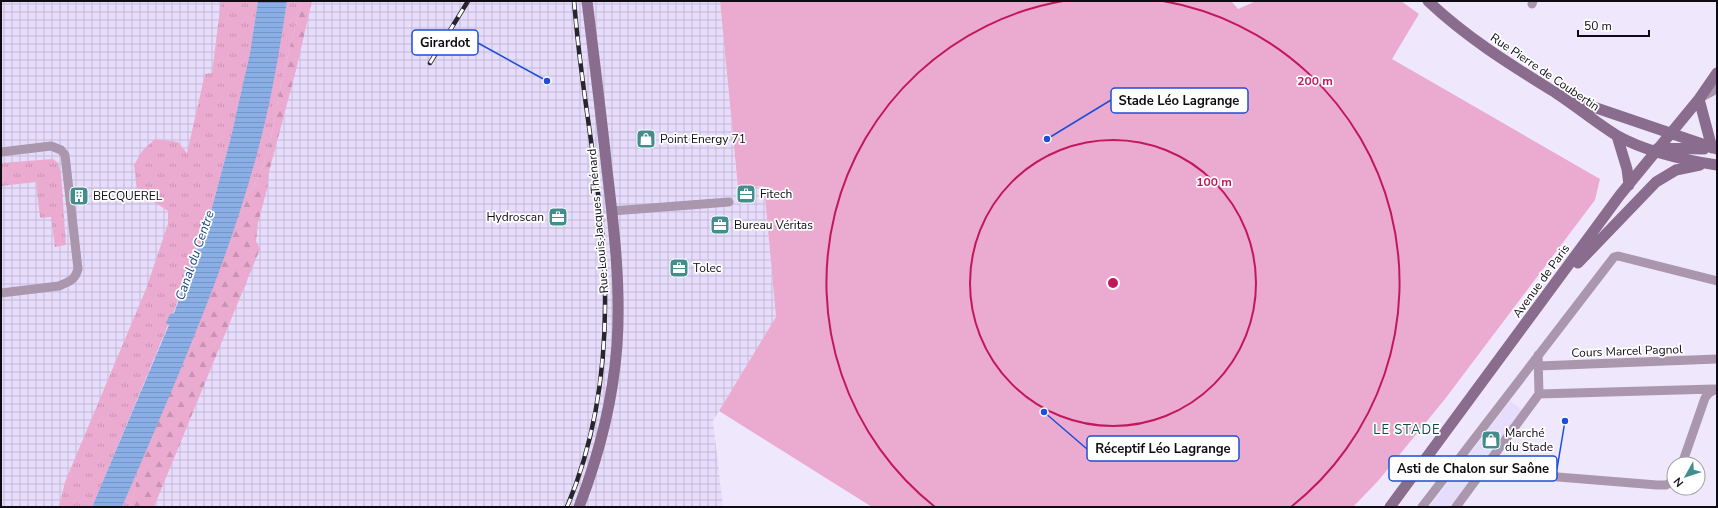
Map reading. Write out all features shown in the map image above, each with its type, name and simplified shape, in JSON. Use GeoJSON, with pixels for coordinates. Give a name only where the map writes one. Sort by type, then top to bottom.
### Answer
{"type":"FeatureCollection","features":[{"type":"Feature","properties":{"kind":"main road","name":"Rue Louis Jacques Thénard"},"geometry":{"type":"LineString","coordinates":[[579,507],[593,470],[605,419],[617,345],[618,279],[612,211],[587,1]]}},
{"type":"Feature","properties":{"kind":"main road","name":"Rue Pierre de Coubertin"},"geometry":{"type":"LineString","coordinates":[[1428,1],[1488,50],[1557,94],[1617,136],[1659,147]]}},
{"type":"Feature","properties":{"kind":"main road","name":"Avenue de Paris"},"geometry":{"type":"LineString","coordinates":[[1390,507],[1628,185],[1699,99],[1717,73]]}},
{"type":"Feature","properties":{"kind":"main road"},"geometry":{"type":"LineString","coordinates":[[1557,94],[1716,149]]}},
{"type":"Feature","properties":{"kind":"main road"},"geometry":{"type":"LineString","coordinates":[[1699,99],[1716,149]]}},
{"type":"Feature","properties":{"kind":"main road"},"geometry":{"type":"LineString","coordinates":[[1617,136],[1627,169],[1628,185]]}},
{"type":"Feature","properties":{"kind":"main road"},"geometry":{"type":"LineString","coordinates":[[1659,147],[1716,149]]}},
{"type":"Feature","properties":{"kind":"main road"},"geometry":{"type":"LineString","coordinates":[[1659,147],[1712,165]]}},
{"type":"Feature","properties":{"kind":"main road"},"geometry":{"type":"LineString","coordinates":[[1550,292],[1656,182],[1676,170],[1712,165]]}},
{"type":"Feature","properties":{"kind":"street"},"geometry":{"type":"LineString","coordinates":[[1699,99],[1717,90]]}},
{"type":"Feature","properties":{"kind":"street"},"geometry":{"type":"LineString","coordinates":[[1,152],[51,146],[61,150],[65,155],[78,269],[73,280],[63,284],[1,293]]}},
{"type":"Feature","properties":{"kind":"street"},"geometry":{"type":"LineString","coordinates":[[612,211],[728,202]]}},
{"type":"Feature","properties":{"kind":"street"},"geometry":{"type":"LineString","coordinates":[[1422,507],[1614,257],[1618,256],[1717,281]]}},
{"type":"Feature","properties":{"kind":"street"},"geometry":{"type":"LineString","coordinates":[[1456,507],[1490,464],[1539,394],[1538,355]]}},
{"type":"Feature","properties":{"kind":"street","name":"Cours Marcel Pagnol"},"geometry":{"type":"LineString","coordinates":[[1538,366],[1717,359]]}},
{"type":"Feature","properties":{"kind":"street"},"geometry":{"type":"LineString","coordinates":[[1539,394],[1715,389]]}},
{"type":"Feature","properties":{"kind":"street"},"geometry":{"type":"LineString","coordinates":[[1685,456],[1703,404],[1709,393],[1715,389]]}},
{"type":"Feature","properties":{"kind":"street"},"geometry":{"type":"LineString","coordinates":[[1490,464],[1502,472],[1507,473],[1666,485]]}},
{"type":"Feature","properties":{"kind":"shaded area"},"geometry":{"type":"Polygon","coordinates":[[[1,1],[720,1],[738,188],[764,186],[776,318],[713,421],[723,507],[1,507],[1,1]]]}},
{"type":"Feature","properties":{"kind":"shaded area","name":"Marché du Stade"},"geometry":{"type":"Polygon","coordinates":[[[1510,401],[1524,411],[1451,507],[1429,507],[1510,401]]]}},
{"type":"Feature","properties":{"kind":"green space"},"geometry":{"type":"Polygon","coordinates":[[[221,1],[258,1],[250,53],[231,137],[210,215],[173,313],[92,507],[59,507],[65,482],[146,289],[168,224],[168,211],[137,191],[134,165],[143,150],[155,139],[178,142],[187,153],[205,74],[212,73],[221,1]]]}},
{"type":"Feature","properties":{"kind":"green space"},"geometry":{"type":"Polygon","coordinates":[[[287,1],[300,1],[301,6],[281,84],[273,130],[265,161],[252,189],[242,201],[250,176],[268,102],[287,1]]]}},
{"type":"Feature","properties":{"kind":"green space"},"geometry":{"type":"Polygon","coordinates":[[[300,1],[312,1],[296,70],[269,172],[267,189],[258,223],[256,241],[260,249],[154,507],[130,507],[139,465],[207,302],[242,201],[252,189],[265,161],[273,130],[281,84],[301,6],[300,1]]]}},
{"type":"Feature","properties":{"kind":"green space"},"geometry":{"type":"Polygon","coordinates":[[[720,1],[1231,1],[1238,9],[1256,1],[1401,1],[1419,14],[1392,59],[1600,179],[1595,200],[1445,399],[1378,481],[1353,507],[872,507],[719,411],[776,317],[764,186],[738,188],[720,1]]]}},
{"type":"Feature","properties":{"kind":"green space"},"geometry":{"type":"Polygon","coordinates":[[[53,159],[58,163],[61,174],[66,245],[55,247],[51,217],[40,218],[36,182],[1,186],[1,163],[53,159]]]}},
{"type":"Feature","properties":{"kind":"green space"},"geometry":{"type":"Polygon","coordinates":[[[139,465],[130,507],[122,507],[139,465]]]}},
{"type":"Feature","properties":{"kind":"water"},"geometry":{"type":"Polygon","coordinates":[[[258,1],[287,1],[270,101],[242,205],[194,336],[122,507],[92,507],[169,325],[166,323],[170,314],[174,313],[210,215],[231,137],[250,53],[258,1]]]}},
{"type":"Feature","properties":{"kind":"railway"},"geometry":{"type":"LineString","coordinates":[[430,63],[468,1]]}},
{"type":"Feature","properties":{"kind":"railway"},"geometry":{"type":"LineString","coordinates":[[567,507],[577,482],[592,429],[601,375],[605,320],[603,237],[574,1]]}},
{"type":"Feature","properties":{"kind":"place","name":"Girardot"},"geometry":{"type":"Point","coordinates":[547,81]}},
{"type":"Feature","properties":{"kind":"place","name":"Point Energy 71"},"geometry":{"type":"Point","coordinates":[646,139]}},
{"type":"Feature","properties":{"kind":"place","name":"Stade Léo Lagrange"},"geometry":{"type":"Point","coordinates":[1047,139]}},
{"type":"Feature","properties":{"kind":"place","name":"Fitech"},"geometry":{"type":"Point","coordinates":[746,194]}},
{"type":"Feature","properties":{"kind":"place","name":"BECQUEREL"},"geometry":{"type":"Point","coordinates":[79,196]}},
{"type":"Feature","properties":{"kind":"place","name":"Hydroscan"},"geometry":{"type":"Point","coordinates":[558,217]}},
{"type":"Feature","properties":{"kind":"place","name":"Bureau Véritas"},"geometry":{"type":"Point","coordinates":[720,225]}},
{"type":"Feature","properties":{"kind":"place","name":"Tolec"},"geometry":{"type":"Point","coordinates":[679,268]}},
{"type":"Feature","properties":{"kind":"place","name":"Réceptif Léo Lagrange"},"geometry":{"type":"Point","coordinates":[1044,412]}},
{"type":"Feature","properties":{"kind":"place","name":"Asti de Chalon sur Saône"},"geometry":{"type":"Point","coordinates":[1565,421]}},
{"type":"Feature","properties":{"kind":"place","name":"Marché du Stade"},"geometry":{"type":"Point","coordinates":[1491,440]}},
{"type":"Feature","properties":{"kind":"district","name":"LE STADE"},"geometry":{"type":"Point","coordinates":[1407,429]}},
{"type":"Feature","properties":{"kind":"water label","name":"Canal du Centre"},"geometry":{"type":"Point","coordinates":[194,255]}}]}
